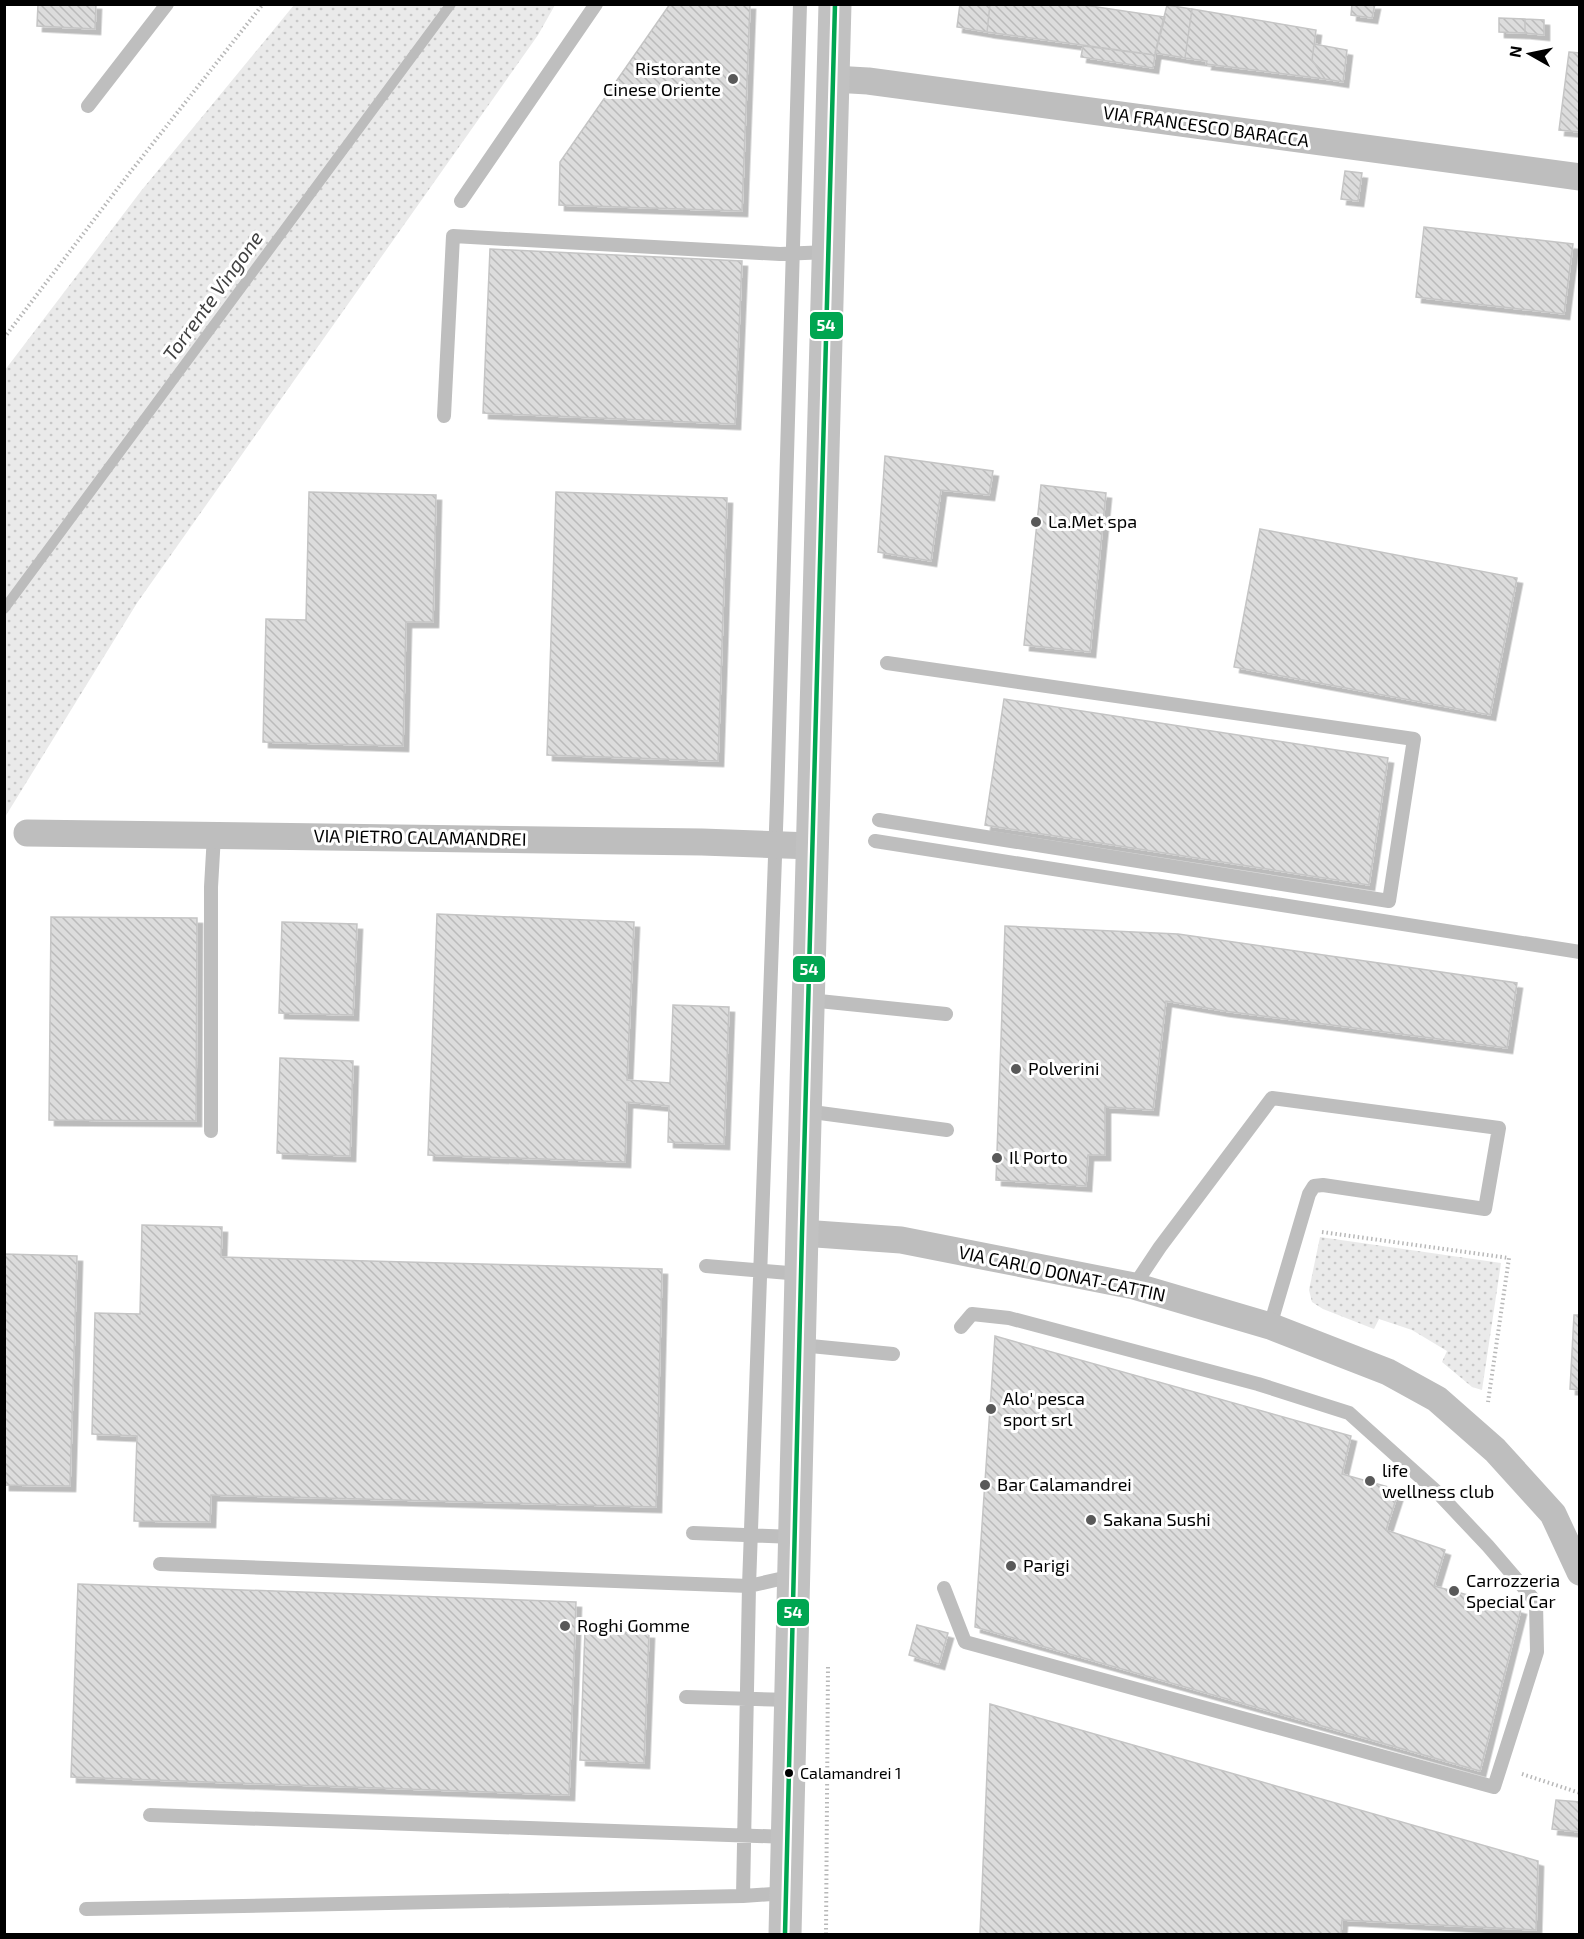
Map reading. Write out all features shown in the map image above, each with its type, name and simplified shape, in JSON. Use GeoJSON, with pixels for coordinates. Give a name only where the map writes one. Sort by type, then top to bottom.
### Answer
{"type":"FeatureCollection","features":[{"type":"Feature","properties":{"kind":"main road"},"geometry":{"type":"LineString","coordinates":[[785,1935],[835,4]]}},
{"type":"Feature","properties":{"kind":"street","name":"VIA FRANCESCO BARACCA"},"geometry":{"type":"LineString","coordinates":[[833,79],[868,81],[1580,177]]}},
{"type":"Feature","properties":{"kind":"street","name":"VIA PIETRO CALAMANDREI"},"geometry":{"type":"LineString","coordinates":[[27,833],[813,846]]}},
{"type":"Feature","properties":{"kind":"street","name":"VIA CARLO DONAT-CATTIN"},"geometry":{"type":"LineString","coordinates":[[802,1233],[901,1240],[1134,1286],[1270,1326],[1388,1372],[1437,1399],[1495,1450],[1552,1514],[1580,1572]]}},
{"type":"Feature","properties":{"kind":"lane"},"geometry":{"type":"LineString","coordinates":[[88,106],[168,4]]}},
{"type":"Feature","properties":{"kind":"lane"},"geometry":{"type":"LineString","coordinates":[[461,201],[596,4]]}},
{"type":"Feature","properties":{"kind":"lane"},"geometry":{"type":"LineString","coordinates":[[743,1896],[749,1586],[775,844],[800,4]]}},
{"type":"Feature","properties":{"kind":"lane"},"geometry":{"type":"LineString","coordinates":[[444,416],[453,236],[793,254],[829,252]]}},
{"type":"Feature","properties":{"kind":"lane"},"geometry":{"type":"LineString","coordinates":[[879,819],[1389,901],[1414,739],[887,663]]}},
{"type":"Feature","properties":{"kind":"lane"},"geometry":{"type":"LineString","coordinates":[[212,1131],[211,887],[214,835]]}},
{"type":"Feature","properties":{"kind":"lane"},"geometry":{"type":"LineString","coordinates":[[875,841],[1580,952]]}},
{"type":"Feature","properties":{"kind":"lane"},"geometry":{"type":"LineString","coordinates":[[809,1000],[946,1014]]}},
{"type":"Feature","properties":{"kind":"lane"},"geometry":{"type":"LineString","coordinates":[[1134,1286],[1160,1247],[1272,1098],[1499,1128],[1485,1209],[1323,1185],[1314,1186],[1309,1194],[1270,1326]]}},
{"type":"Feature","properties":{"kind":"lane"},"geometry":{"type":"LineString","coordinates":[[805,1111],[947,1130]]}},
{"type":"Feature","properties":{"kind":"lane"},"geometry":{"type":"LineString","coordinates":[[706,1266],[801,1274]]}},
{"type":"Feature","properties":{"kind":"lane"},"geometry":{"type":"LineString","coordinates":[[944,1588],[965,1642],[1494,1787],[1537,1652],[1536,1602],[1438,1493],[1349,1413],[1258,1384],[1009,1318],[972,1314],[961,1328]]}},
{"type":"Feature","properties":{"kind":"lane"},"geometry":{"type":"LineString","coordinates":[[800,1345],[893,1354]]}},
{"type":"Feature","properties":{"kind":"lane"},"geometry":{"type":"LineString","coordinates":[[693,1533],[795,1537]]}},
{"type":"Feature","properties":{"kind":"lane"},"geometry":{"type":"LineString","coordinates":[[160,1564],[749,1586],[795,1576]]}},
{"type":"Feature","properties":{"kind":"lane"},"geometry":{"type":"LineString","coordinates":[[686,1697],[792,1700]]}},
{"type":"Feature","properties":{"kind":"lane"},"geometry":{"type":"LineString","coordinates":[[150,1815],[788,1837]]}},
{"type":"Feature","properties":{"kind":"lane"},"geometry":{"type":"LineString","coordinates":[[86,1909],[743,1896],[786,1893]]}},
{"type":"Feature","properties":{"kind":"path"},"geometry":{"type":"LineString","coordinates":[[4,338],[128,175],[263,4]]}},
{"type":"Feature","properties":{"kind":"path"},"geometry":{"type":"LineString","coordinates":[[1314,1230],[1509,1258],[1487,1408]]}},
{"type":"Feature","properties":{"kind":"path"},"geometry":{"type":"LineString","coordinates":[[1502,1767],[1580,1793]]}},
{"type":"Feature","properties":{"kind":"shaded area"},"geometry":{"type":"Polygon","coordinates":[[[294,5],[555,5],[538,35],[137,603],[5,817],[5,370],[141,191],[294,5]]]}},
{"type":"Feature","properties":{"kind":"shaded area"},"geometry":{"type":"Polygon","coordinates":[[[1320,1237],[1501,1263],[1482,1390],[1472,1387],[1442,1362],[1447,1351],[1412,1330],[1379,1319],[1374,1329],[1323,1309],[1312,1302],[1309,1290],[1320,1237]]]}},
{"type":"Feature","properties":{"kind":"building"},"geometry":{"type":"Polygon","coordinates":[[[38,4],[96,4],[95,29],[37,26],[38,4]]]}},
{"type":"Feature","properties":{"kind":"building"},"geometry":{"type":"Polygon","coordinates":[[[670,4],[750,4],[742,211],[559,205],[560,162],[670,4]]]}},
{"type":"Feature","properties":{"kind":"building"},"geometry":{"type":"Polygon","coordinates":[[[960,4],[990,4],[987,32],[957,27],[960,4]]]}},
{"type":"Feature","properties":{"kind":"building"},"geometry":{"type":"Polygon","coordinates":[[[990,4],[1077,4],[1165,17],[1155,55],[987,32],[990,4]]]}},
{"type":"Feature","properties":{"kind":"building"},"geometry":{"type":"Polygon","coordinates":[[[1352,4],[1375,4],[1372,18],[1351,15],[1352,4]]]}},
{"type":"Feature","properties":{"kind":"building"},"geometry":{"type":"Polygon","coordinates":[[[1167,5],[1192,9],[1185,58],[1155,53],[1167,5]]]}},
{"type":"Feature","properties":{"kind":"building"},"geometry":{"type":"Polygon","coordinates":[[[1192,9],[1316,30],[1312,60],[1325,79],[1206,64],[1207,61],[1185,58],[1192,9]]]}},
{"type":"Feature","properties":{"kind":"building"},"geometry":{"type":"Polygon","coordinates":[[[1499,18],[1525,19],[1525,33],[1499,32],[1499,18]]]}},
{"type":"Feature","properties":{"kind":"building"},"geometry":{"type":"Polygon","coordinates":[[[1525,19],[1544,20],[1544,35],[1525,33],[1525,19]]]}},
{"type":"Feature","properties":{"kind":"building"},"geometry":{"type":"Polygon","coordinates":[[[1314,44],[1347,50],[1343,82],[1325,79],[1312,60],[1314,44]]]}},
{"type":"Feature","properties":{"kind":"building"},"geometry":{"type":"Polygon","coordinates":[[[1083,46],[1155,55],[1153,68],[1081,57],[1083,46]]]}},
{"type":"Feature","properties":{"kind":"building"},"geometry":{"type":"Polygon","coordinates":[[[1569,52],[1580,53],[1580,132],[1559,130],[1569,52]]]}},
{"type":"Feature","properties":{"kind":"building"},"geometry":{"type":"Polygon","coordinates":[[[1345,171],[1362,173],[1358,201],[1341,199],[1345,171]]]}},
{"type":"Feature","properties":{"kind":"building"},"geometry":{"type":"Polygon","coordinates":[[[1424,227],[1573,244],[1564,314],[1416,297],[1424,227]]]}},
{"type":"Feature","properties":{"kind":"building"},"geometry":{"type":"Polygon","coordinates":[[[490,249],[742,261],[735,424],[483,413],[490,249]]]}},
{"type":"Feature","properties":{"kind":"building"},"geometry":{"type":"Polygon","coordinates":[[[885,456],[993,471],[989,495],[941,490],[931,561],[878,552],[885,456]]]}},
{"type":"Feature","properties":{"kind":"building"},"geometry":{"type":"Polygon","coordinates":[[[1041,485],[1106,493],[1090,652],[1024,645],[1041,485]]]}},
{"type":"Feature","properties":{"kind":"building"},"geometry":{"type":"Polygon","coordinates":[[[309,492],[436,495],[433,622],[406,622],[403,746],[263,742],[266,619],[306,620],[309,492]]]}},
{"type":"Feature","properties":{"kind":"building"},"geometry":{"type":"Polygon","coordinates":[[[556,492],[727,498],[718,761],[547,755],[556,492]]]}},
{"type":"Feature","properties":{"kind":"building"},"geometry":{"type":"Polygon","coordinates":[[[1260,529],[1517,578],[1490,715],[1234,667],[1260,529]]]}},
{"type":"Feature","properties":{"kind":"building"},"geometry":{"type":"Polygon","coordinates":[[[1004,699],[1388,758],[1369,885],[985,825],[1004,699]]]}},
{"type":"Feature","properties":{"kind":"building"},"geometry":{"type":"Polygon","coordinates":[[[437,914],[634,922],[627,1080],[670,1083],[673,1005],[729,1007],[724,1144],[668,1142],[669,1106],[627,1102],[625,1162],[428,1155],[437,914]]]}},
{"type":"Feature","properties":{"kind":"building"},"geometry":{"type":"Polygon","coordinates":[[[51,917],[197,918],[196,1121],[49,1120],[51,917]]]}},
{"type":"Feature","properties":{"kind":"building"},"geometry":{"type":"Polygon","coordinates":[[[282,922],[357,924],[353,1015],[279,1013],[282,922]]]}},
{"type":"Feature","properties":{"kind":"building"},"geometry":{"type":"Polygon","coordinates":[[[1005,926],[1178,934],[1517,983],[1507,1048],[1224,1011],[1166,1001],[1153,1110],[1105,1107],[1105,1155],[1088,1155],[1086,1186],[996,1180],[1005,926]]]}},
{"type":"Feature","properties":{"kind":"building"},"geometry":{"type":"Polygon","coordinates":[[[280,1058],[353,1061],[350,1156],[277,1153],[280,1058]]]}},
{"type":"Feature","properties":{"kind":"building"},"geometry":{"type":"Polygon","coordinates":[[[142,1225],[222,1227],[221,1257],[662,1269],[656,1507],[211,1495],[210,1522],[134,1521],[137,1436],[92,1434],[95,1313],[140,1314],[142,1225]]]}},
{"type":"Feature","properties":{"kind":"building"},"geometry":{"type":"Polygon","coordinates":[[[4,1254],[77,1256],[70,1486],[4,1485],[4,1254]]]}},
{"type":"Feature","properties":{"kind":"building"},"geometry":{"type":"Polygon","coordinates":[[[1574,1315],[1580,1315],[1580,1390],[1570,1389],[1574,1315]]]}},
{"type":"Feature","properties":{"kind":"building"},"geometry":{"type":"Polygon","coordinates":[[[995,1336],[1351,1436],[1342,1474],[1399,1490],[1386,1530],[1445,1550],[1434,1586],[1521,1609],[1480,1771],[975,1627],[995,1336]]]}},
{"type":"Feature","properties":{"kind":"building"},"geometry":{"type":"Polygon","coordinates":[[[78,1584],[576,1602],[569,1795],[71,1777],[78,1584]]]}},
{"type":"Feature","properties":{"kind":"building"},"geometry":{"type":"Polygon","coordinates":[[[917,1625],[948,1633],[939,1664],[909,1655],[917,1625]]]}},
{"type":"Feature","properties":{"kind":"building"},"geometry":{"type":"Polygon","coordinates":[[[585,1631],[649,1633],[644,1763],[580,1760],[585,1631]]]}},
{"type":"Feature","properties":{"kind":"building"},"geometry":{"type":"Polygon","coordinates":[[[990,1704],[1538,1861],[1536,1930],[1342,1920],[1341,1934],[980,1934],[990,1704]]]}},
{"type":"Feature","properties":{"kind":"building"},"geometry":{"type":"Polygon","coordinates":[[[1556,1800],[1580,1802],[1580,1832],[1552,1829],[1556,1800]]]}},
{"type":"Feature","properties":{"kind":"waterway","name":"Torrente Vingone"},"geometry":{"type":"LineString","coordinates":[[4,609],[451,4]]}},
{"type":"Feature","properties":{"kind":"transit line","name":"54"},"geometry":{"type":"LineString","coordinates":[[785,1934],[835,4]]}},
{"type":"Feature","properties":{"kind":"place","name":"Ristorante Cinese Oriente"},"geometry":{"type":"Point","coordinates":[733,79]}},
{"type":"Feature","properties":{"kind":"place","name":"La.Met spa"},"geometry":{"type":"Point","coordinates":[1036,522]}},
{"type":"Feature","properties":{"kind":"place","name":"Polverini"},"geometry":{"type":"Point","coordinates":[1016,1069]}},
{"type":"Feature","properties":{"kind":"place","name":"Il Porto"},"geometry":{"type":"Point","coordinates":[997,1158]}},
{"type":"Feature","properties":{"kind":"place","name":"Alo' pesca sport srl"},"geometry":{"type":"Point","coordinates":[991,1409]}},
{"type":"Feature","properties":{"kind":"place","name":"life wellness club"},"geometry":{"type":"Point","coordinates":[1370,1481]}},
{"type":"Feature","properties":{"kind":"place","name":"Bar Calamandrei"},"geometry":{"type":"Point","coordinates":[985,1485]}},
{"type":"Feature","properties":{"kind":"place","name":"Sakana Sushi"},"geometry":{"type":"Point","coordinates":[1091,1520]}},
{"type":"Feature","properties":{"kind":"place","name":"Parigi"},"geometry":{"type":"Point","coordinates":[1011,1566]}},
{"type":"Feature","properties":{"kind":"place","name":"Carrozzeria Special Car"},"geometry":{"type":"Point","coordinates":[1454,1591]}},
{"type":"Feature","properties":{"kind":"place","name":"Roghi Gomme"},"geometry":{"type":"Point","coordinates":[565,1626]}},
{"type":"Feature","properties":{"kind":"place","name":"Calamandrei 1"},"geometry":{"type":"Point","coordinates":[789,1773]}}]}
